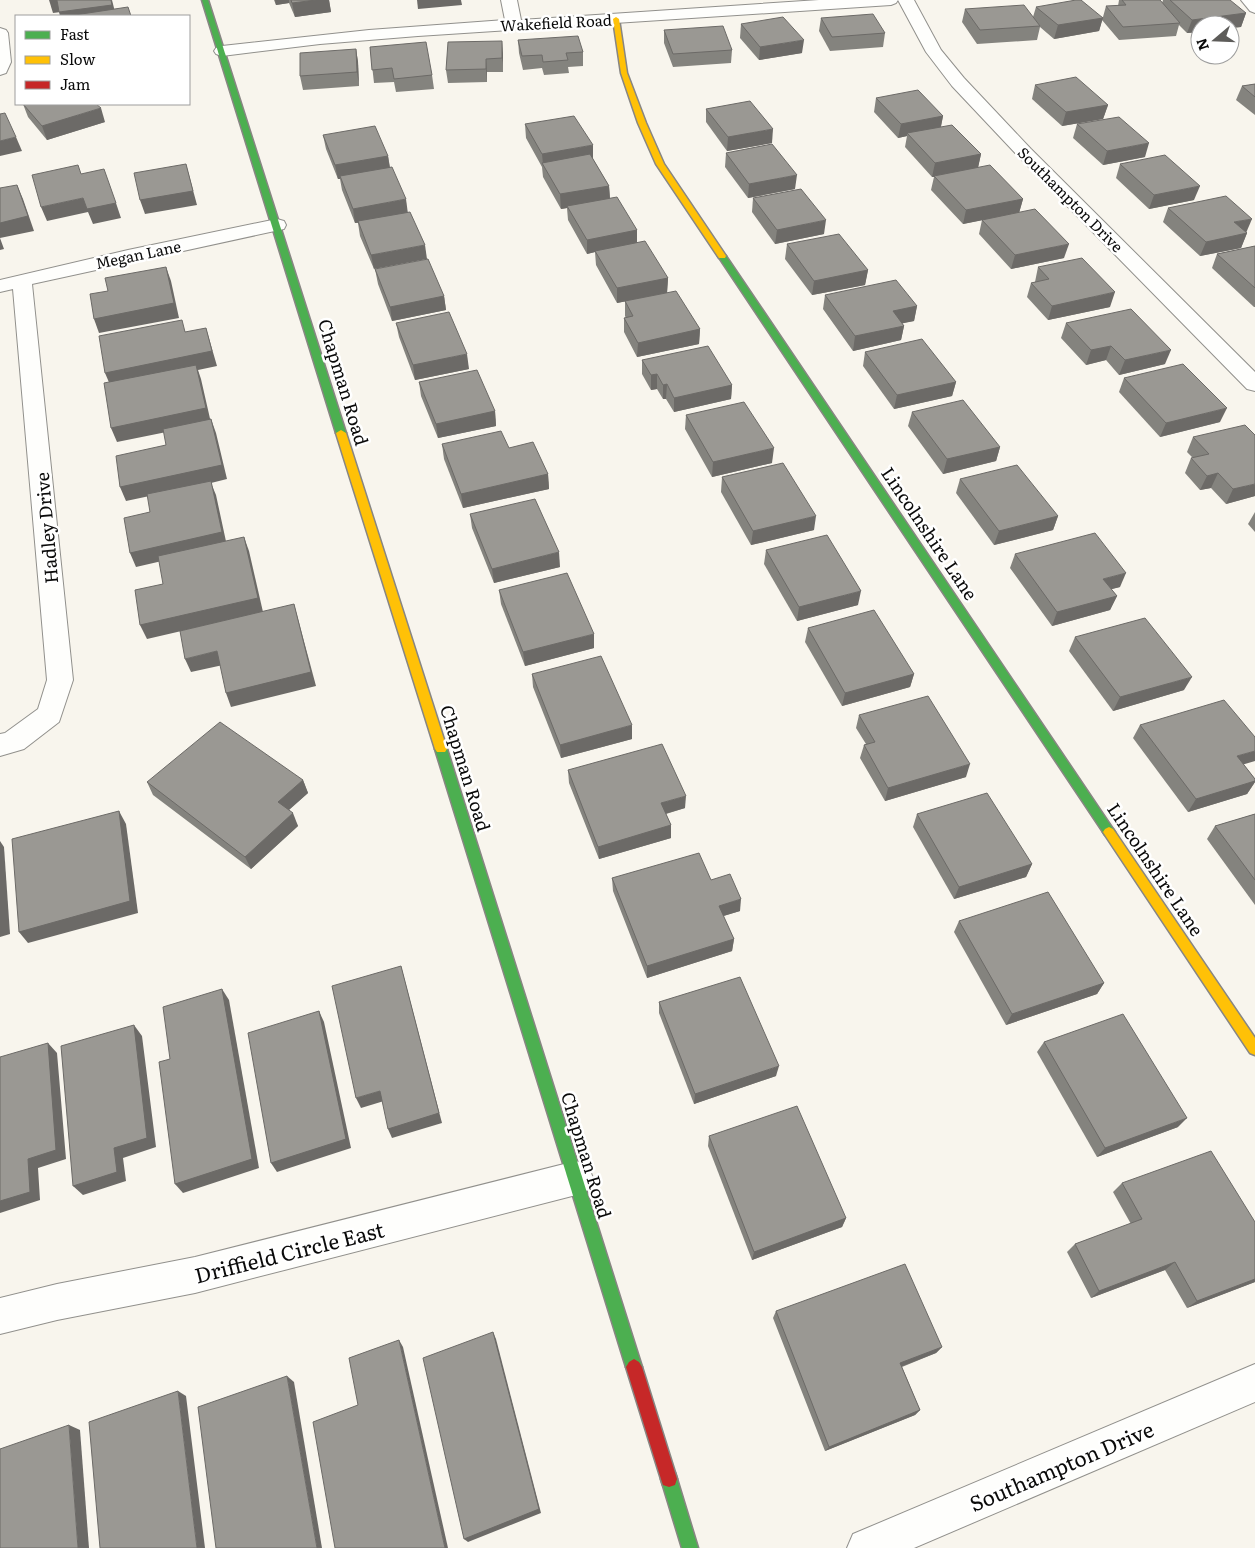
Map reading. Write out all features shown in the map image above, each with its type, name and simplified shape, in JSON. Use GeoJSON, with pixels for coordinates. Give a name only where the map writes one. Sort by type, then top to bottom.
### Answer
{"type":"FeatureCollection","features":[{"type":"Feature","properties":{"kind":"street","name":"Chapman Road"},"geometry":{"type":"LineString","coordinates":[[205,0],[576,1178],[690,1548]]}},
{"type":"Feature","properties":{"kind":"street"},"geometry":{"type":"LineString","coordinates":[[509,0],[514,24]]}},
{"type":"Feature","properties":{"kind":"street","name":"Wakefield Road"},"geometry":{"type":"LineString","coordinates":[[222,51],[306,40],[514,24],[616,19],[811,2],[891,0]]}},
{"type":"Feature","properties":{"kind":"street","name":"Southampton Drive"},"geometry":{"type":"LineString","coordinates":[[906,0],[934,52],[958,82],[1025,153],[1255,384]]}},
{"type":"Feature","properties":{"kind":"street"},"geometry":{"type":"LineString","coordinates":[[1249,0],[1255,8]]}},
{"type":"Feature","properties":{"kind":"street","name":"Lincolnshire Lane"},"geometry":{"type":"LineString","coordinates":[[616,19],[624,73],[642,123],[660,164],[1255,1049]]}},
{"type":"Feature","properties":{"kind":"street"},"geometry":{"type":"LineString","coordinates":[[0,33],[3,62],[0,70]]}},
{"type":"Feature","properties":{"kind":"street","name":"Megan Lane"},"geometry":{"type":"LineString","coordinates":[[11,283],[277,225]]}},
{"type":"Feature","properties":{"kind":"street","name":"Hadley Drive"},"geometry":{"type":"LineString","coordinates":[[0,745],[14,741],[50,715],[60,680],[11,283]]}},
{"type":"Feature","properties":{"kind":"street","name":"Driffield Circle East"},"geometry":{"type":"LineString","coordinates":[[0,1316],[57,1302],[195,1275],[576,1178]]}},
{"type":"Feature","properties":{"kind":"street","name":"Southampton Drive"},"geometry":{"type":"LineString","coordinates":[[867,1548],[1255,1383]]}},
{"type":"Feature","properties":{"kind":"building"},"geometry":{"type":"Polygon","coordinates":[[[57,0],[111,0],[112,5],[59,12],[57,0]]]}},
{"type":"Feature","properties":{"kind":"building"},"geometry":{"type":"Polygon","coordinates":[[[291,0],[316,0],[292,3],[291,0]]]}},
{"type":"Feature","properties":{"kind":"building"},"geometry":{"type":"Polygon","coordinates":[[[1081,0],[1103,18],[1058,25],[1036,7],[1081,0]]]}},
{"type":"Feature","properties":{"kind":"building"},"geometry":{"type":"Polygon","coordinates":[[[1122,0],[1160,0],[1180,23],[1123,27],[1106,6],[1126,5],[1122,0]]]}},
{"type":"Feature","properties":{"kind":"building"},"geometry":{"type":"Polygon","coordinates":[[[1170,0],[1230,0],[1246,13],[1190,15],[1190,18],[1170,0]]]}},
{"type":"Feature","properties":{"kind":"building"},"geometry":{"type":"Polygon","coordinates":[[[1024,5],[1040,26],[980,30],[965,9],[1024,5]]]}},
{"type":"Feature","properties":{"kind":"building"},"geometry":{"type":"Polygon","coordinates":[[[128,7],[131,15],[75,15],[128,7]]]}},
{"type":"Feature","properties":{"kind":"building"},"geometry":{"type":"Polygon","coordinates":[[[873,14],[885,33],[832,37],[821,18],[873,14]]]}},
{"type":"Feature","properties":{"kind":"building"},"geometry":{"type":"Polygon","coordinates":[[[783,17],[804,40],[760,47],[741,24],[783,17]]]}},
{"type":"Feature","properties":{"kind":"building"},"geometry":{"type":"Polygon","coordinates":[[[723,26],[732,50],[673,54],[664,30],[723,26]]]}},
{"type":"Feature","properties":{"kind":"building"},"geometry":{"type":"Polygon","coordinates":[[[578,36],[583,52],[566,53],[568,60],[543,62],[542,55],[522,56],[518,40],[578,36]]]}},
{"type":"Feature","properties":{"kind":"building"},"geometry":{"type":"Polygon","coordinates":[[[502,41],[502,58],[486,59],[486,69],[446,70],[448,42],[502,41]]]}},
{"type":"Feature","properties":{"kind":"building"},"geometry":{"type":"Polygon","coordinates":[[[426,42],[432,75],[394,79],[392,68],[372,70],[370,47],[426,42]]]}},
{"type":"Feature","properties":{"kind":"building"},"geometry":{"type":"Polygon","coordinates":[[[356,49],[357,72],[300,76],[300,53],[356,49]]]}},
{"type":"Feature","properties":{"kind":"building"},"geometry":{"type":"Polygon","coordinates":[[[1076,77],[1108,105],[1066,112],[1035,85],[1076,77]]]}},
{"type":"Feature","properties":{"kind":"building"},"geometry":{"type":"Polygon","coordinates":[[[1255,84],[1255,97],[1242,86],[1255,84]]]}},
{"type":"Feature","properties":{"kind":"building"},"geometry":{"type":"Polygon","coordinates":[[[918,90],[943,116],[901,124],[876,98],[918,90]]]}},
{"type":"Feature","properties":{"kind":"building"},"geometry":{"type":"Polygon","coordinates":[[[750,101],[773,129],[728,137],[706,109],[750,101]]]}},
{"type":"Feature","properties":{"kind":"building"},"geometry":{"type":"Polygon","coordinates":[[[24,105],[97,105],[101,108],[42,126],[24,105]]]}},
{"type":"Feature","properties":{"kind":"building"},"geometry":{"type":"Polygon","coordinates":[[[5,113],[16,137],[0,141],[0,114],[5,113]]]}},
{"type":"Feature","properties":{"kind":"building"},"geometry":{"type":"Polygon","coordinates":[[[574,116],[593,145],[542,154],[525,124],[574,116]]]}},
{"type":"Feature","properties":{"kind":"building"},"geometry":{"type":"Polygon","coordinates":[[[1119,117],[1149,143],[1107,151],[1077,124],[1119,117]]]}},
{"type":"Feature","properties":{"kind":"building"},"geometry":{"type":"Polygon","coordinates":[[[952,125],[981,154],[935,163],[907,133],[952,125]]]}},
{"type":"Feature","properties":{"kind":"building"},"geometry":{"type":"Polygon","coordinates":[[[375,126],[388,156],[335,165],[323,135],[375,126]]]}},
{"type":"Feature","properties":{"kind":"building"},"geometry":{"type":"Polygon","coordinates":[[[772,144],[797,175],[749,184],[726,153],[772,144]]]}},
{"type":"Feature","properties":{"kind":"building"},"geometry":{"type":"Polygon","coordinates":[[[590,154],[609,186],[560,194],[542,163],[590,154]]]}},
{"type":"Feature","properties":{"kind":"building"},"geometry":{"type":"Polygon","coordinates":[[[1165,155],[1200,186],[1154,195],[1120,164],[1165,155]]]}},
{"type":"Feature","properties":{"kind":"building"},"geometry":{"type":"Polygon","coordinates":[[[186,164],[193,191],[140,200],[134,173],[186,164]]]}},
{"type":"Feature","properties":{"kind":"building"},"geometry":{"type":"Polygon","coordinates":[[[78,165],[81,174],[104,169],[116,203],[87,209],[83,198],[41,207],[32,175],[78,165]]]}},
{"type":"Feature","properties":{"kind":"building"},"geometry":{"type":"Polygon","coordinates":[[[990,165],[1023,199],[966,210],[934,176],[990,165]]]}},
{"type":"Feature","properties":{"kind":"building"},"geometry":{"type":"Polygon","coordinates":[[[392,167],[406,199],[353,209],[340,176],[392,167]]]}},
{"type":"Feature","properties":{"kind":"building"},"geometry":{"type":"Polygon","coordinates":[[[17,185],[28,216],[0,223],[0,188],[17,185]]]}},
{"type":"Feature","properties":{"kind":"building"},"geometry":{"type":"Polygon","coordinates":[[[801,189],[826,220],[777,230],[753,198],[801,189]]]}},
{"type":"Feature","properties":{"kind":"building"},"geometry":{"type":"Polygon","coordinates":[[[1226,196],[1252,219],[1234,222],[1247,233],[1206,242],[1168,208],[1226,196]]]}},
{"type":"Feature","properties":{"kind":"building"},"geometry":{"type":"Polygon","coordinates":[[[617,197],[637,230],[587,240],[567,206],[617,197]]]}},
{"type":"Feature","properties":{"kind":"building"},"geometry":{"type":"Polygon","coordinates":[[[1035,209],[1069,244],[1015,255],[982,220],[1035,209]]]}},
{"type":"Feature","properties":{"kind":"building"},"geometry":{"type":"Polygon","coordinates":[[[410,212],[425,245],[371,255],[358,221],[410,212]]]}},
{"type":"Feature","properties":{"kind":"building"},"geometry":{"type":"Polygon","coordinates":[[[839,234],[868,270],[814,281],[787,244],[839,234]]]}},
{"type":"Feature","properties":{"kind":"building"},"geometry":{"type":"Polygon","coordinates":[[[645,241],[668,278],[617,288],[595,251],[645,241]]]}},
{"type":"Feature","properties":{"kind":"building"},"geometry":{"type":"Polygon","coordinates":[[[1255,246],[1255,288],[1217,254],[1255,246]]]}},
{"type":"Feature","properties":{"kind":"building"},"geometry":{"type":"Polygon","coordinates":[[[1082,258],[1115,292],[1052,306],[1031,283],[1049,279],[1038,267],[1082,258]]]}},
{"type":"Feature","properties":{"kind":"building"},"geometry":{"type":"Polygon","coordinates":[[[428,259],[444,296],[390,307],[375,269],[428,259]]]}},
{"type":"Feature","properties":{"kind":"building"},"geometry":{"type":"Polygon","coordinates":[[[166,267],[174,303],[94,319],[90,294],[108,291],[105,278],[166,267]]]}},
{"type":"Feature","properties":{"kind":"building"},"geometry":{"type":"Polygon","coordinates":[[[896,280],[917,306],[893,311],[904,326],[855,336],[825,295],[896,280]]]}},
{"type":"Feature","properties":{"kind":"building"},"geometry":{"type":"Polygon","coordinates":[[[676,291],[700,329],[638,343],[624,318],[633,316],[625,301],[676,291]]]}},
{"type":"Feature","properties":{"kind":"building"},"geometry":{"type":"Polygon","coordinates":[[[1131,309],[1171,350],[1125,360],[1111,346],[1091,350],[1066,323],[1131,309]]]}},
{"type":"Feature","properties":{"kind":"building"},"geometry":{"type":"Polygon","coordinates":[[[449,312],[467,354],[413,365],[396,323],[449,312]]]}},
{"type":"Feature","properties":{"kind":"building"},"geometry":{"type":"Polygon","coordinates":[[[182,320],[185,332],[206,328],[212,351],[105,373],[99,336],[182,320]]]}},
{"type":"Feature","properties":{"kind":"building"},"geometry":{"type":"Polygon","coordinates":[[[922,339],[956,382],[897,395],[865,352],[922,339]]]}},
{"type":"Feature","properties":{"kind":"building"},"geometry":{"type":"Polygon","coordinates":[[[708,346],[732,385],[674,398],[667,384],[663,385],[657,374],[651,375],[642,360],[708,346]]]}},
{"type":"Feature","properties":{"kind":"building"},"geometry":{"type":"Polygon","coordinates":[[[1183,364],[1227,408],[1166,423],[1124,378],[1183,364]]]}},
{"type":"Feature","properties":{"kind":"building"},"geometry":{"type":"Polygon","coordinates":[[[196,365],[206,408],[111,428],[104,383],[196,365]]]}},
{"type":"Feature","properties":{"kind":"building"},"geometry":{"type":"Polygon","coordinates":[[[477,370],[495,411],[436,424],[419,382],[477,370]]]}},
{"type":"Feature","properties":{"kind":"building"},"geometry":{"type":"Polygon","coordinates":[[[963,400],[1000,447],[947,459],[912,412],[963,400]]]}},
{"type":"Feature","properties":{"kind":"building"},"geometry":{"type":"Polygon","coordinates":[[[744,402],[774,448],[713,462],[686,415],[744,402]]]}},
{"type":"Feature","properties":{"kind":"building"},"geometry":{"type":"Polygon","coordinates":[[[211,419],[222,465],[120,487],[116,456],[166,445],[163,429],[211,419]]]}},
{"type":"Feature","properties":{"kind":"building"},"geometry":{"type":"Polygon","coordinates":[[[1245,425],[1255,435],[1255,484],[1233,489],[1218,473],[1207,476],[1191,458],[1209,454],[1193,437],[1245,425]]]}},
{"type":"Feature","properties":{"kind":"building"},"geometry":{"type":"Polygon","coordinates":[[[501,431],[509,448],[533,442],[548,474],[461,494],[442,444],[501,431]]]}},
{"type":"Feature","properties":{"kind":"building"},"geometry":{"type":"Polygon","coordinates":[[[783,463],[816,516],[753,531],[722,477],[783,463]]]}},
{"type":"Feature","properties":{"kind":"building"},"geometry":{"type":"Polygon","coordinates":[[[1017,465],[1058,516],[999,531],[960,479],[1017,465]]]}},
{"type":"Feature","properties":{"kind":"building"},"geometry":{"type":"Polygon","coordinates":[[[211,481],[222,532],[130,553],[124,518],[150,512],[147,494],[211,481]]]}},
{"type":"Feature","properties":{"kind":"building"},"geometry":{"type":"Polygon","coordinates":[[[535,499],[559,552],[492,569],[470,514],[535,499]]]}},
{"type":"Feature","properties":{"kind":"building"},"geometry":{"type":"Polygon","coordinates":[[[1095,533],[1126,573],[1103,579],[1117,596],[1057,612],[1015,554],[1095,533]]]}},
{"type":"Feature","properties":{"kind":"building"},"geometry":{"type":"Polygon","coordinates":[[[827,535],[861,591],[799,607],[766,550],[827,535]]]}},
{"type":"Feature","properties":{"kind":"building"},"geometry":{"type":"Polygon","coordinates":[[[244,537],[258,598],[140,625],[135,590],[163,584],[158,556],[244,537]]]}},
{"type":"Feature","properties":{"kind":"building"},"geometry":{"type":"Polygon","coordinates":[[[567,573],[594,634],[523,652],[499,590],[567,573]]]}},
{"type":"Feature","properties":{"kind":"building"},"geometry":{"type":"Polygon","coordinates":[[[294,604],[311,672],[226,693],[217,651],[185,659],[180,631],[294,604]]]}},
{"type":"Feature","properties":{"kind":"building"},"geometry":{"type":"Polygon","coordinates":[[[874,610],[914,674],[845,693],[808,628],[874,610]]]}},
{"type":"Feature","properties":{"kind":"building"},"geometry":{"type":"Polygon","coordinates":[[[1145,618],[1192,677],[1120,697],[1075,637],[1145,618]]]}},
{"type":"Feature","properties":{"kind":"building"},"geometry":{"type":"Polygon","coordinates":[[[601,656],[632,725],[560,745],[532,674],[601,656]]]}},
{"type":"Feature","properties":{"kind":"building"},"geometry":{"type":"Polygon","coordinates":[[[928,696],[970,764],[888,788],[864,745],[875,742],[859,715],[928,696]]]}},
{"type":"Feature","properties":{"kind":"building"},"geometry":{"type":"Polygon","coordinates":[[[1224,700],[1255,737],[1255,751],[1237,756],[1255,781],[1196,799],[1140,725],[1224,700]]]}},
{"type":"Feature","properties":{"kind":"building"},"geometry":{"type":"Polygon","coordinates":[[[220,722],[303,780],[278,802],[293,813],[245,857],[147,782],[220,722]]]}},
{"type":"Feature","properties":{"kind":"building"},"geometry":{"type":"Polygon","coordinates":[[[662,744],[686,796],[661,803],[671,825],[598,847],[568,770],[662,744]]]}},
{"type":"Feature","properties":{"kind":"building"},"geometry":{"type":"Polygon","coordinates":[[[987,793],[1032,864],[959,887],[917,814],[987,793]]]}},
{"type":"Feature","properties":{"kind":"building"},"geometry":{"type":"Polygon","coordinates":[[[119,811],[130,901],[19,932],[12,839],[119,811]]]}},
{"type":"Feature","properties":{"kind":"building"},"geometry":{"type":"Polygon","coordinates":[[[1255,814],[1255,880],[1215,826],[1255,814]]]}},
{"type":"Feature","properties":{"kind":"building"},"geometry":{"type":"Polygon","coordinates":[[[699,853],[711,880],[730,874],[741,899],[719,906],[734,939],[647,966],[612,878],[699,853]]]}},
{"type":"Feature","properties":{"kind":"building"},"geometry":{"type":"Polygon","coordinates":[[[1048,892],[1104,983],[1012,1014],[959,921],[1048,892]]]}},
{"type":"Feature","properties":{"kind":"building"},"geometry":{"type":"Polygon","coordinates":[[[401,966],[439,1113],[388,1129],[380,1091],[356,1098],[332,986],[401,966]]]}},
{"type":"Feature","properties":{"kind":"building"},"geometry":{"type":"Polygon","coordinates":[[[740,977],[779,1066],[695,1094],[659,1002],[740,977]]]}},
{"type":"Feature","properties":{"kind":"building"},"geometry":{"type":"Polygon","coordinates":[[[222,989],[252,1159],[175,1184],[159,1062],[170,1059],[163,1007],[222,989]]]}},
{"type":"Feature","properties":{"kind":"building"},"geometry":{"type":"Polygon","coordinates":[[[319,1011],[346,1139],[271,1163],[248,1033],[319,1011]]]}},
{"type":"Feature","properties":{"kind":"building"},"geometry":{"type":"Polygon","coordinates":[[[1123,1014],[1187,1118],[1105,1148],[1044,1042],[1123,1014]]]}},
{"type":"Feature","properties":{"kind":"building"},"geometry":{"type":"Polygon","coordinates":[[[134,1025],[147,1138],[114,1148],[117,1172],[73,1186],[61,1046],[134,1025]]]}},
{"type":"Feature","properties":{"kind":"building"},"geometry":{"type":"Polygon","coordinates":[[[48,1043],[56,1150],[28,1159],[30,1192],[0,1201],[0,1057],[48,1043]]]}},
{"type":"Feature","properties":{"kind":"building"},"geometry":{"type":"Polygon","coordinates":[[[797,1106],[846,1218],[754,1252],[709,1136],[797,1106]]]}},
{"type":"Feature","properties":{"kind":"building"},"geometry":{"type":"Polygon","coordinates":[[[1211,1151],[1255,1222],[1255,1279],[1197,1301],[1175,1262],[1099,1291],[1075,1244],[1142,1219],[1122,1183],[1211,1151]]]}},
{"type":"Feature","properties":{"kind":"building"},"geometry":{"type":"Polygon","coordinates":[[[905,1264],[942,1347],[900,1363],[920,1410],[829,1447],[776,1311],[905,1264]]]}},
{"type":"Feature","properties":{"kind":"building"},"geometry":{"type":"Polygon","coordinates":[[[493,1332],[539,1509],[464,1539],[423,1358],[493,1332]]]}},
{"type":"Feature","properties":{"kind":"building"},"geometry":{"type":"Polygon","coordinates":[[[399,1340],[445,1548],[335,1548],[313,1422],[358,1405],[349,1358],[399,1340]]]}},
{"type":"Feature","properties":{"kind":"building"},"geometry":{"type":"Polygon","coordinates":[[[287,1376],[317,1548],[216,1548],[198,1407],[287,1376]]]}},
{"type":"Feature","properties":{"kind":"building"},"geometry":{"type":"Polygon","coordinates":[[[178,1391],[197,1548],[100,1548],[89,1422],[178,1391]]]}},
{"type":"Feature","properties":{"kind":"building"},"geometry":{"type":"Polygon","coordinates":[[[69,1425],[78,1548],[0,1548],[0,1449],[69,1425]]]}},
{"type":"Feature","properties":{"kind":"traffic: fast"},"geometry":{"type":"LineString","coordinates":[[205,0],[341,433]]}},
{"type":"Feature","properties":{"kind":"traffic: fast"},"geometry":{"type":"LineString","coordinates":[[722,256],[1109,832]]}},
{"type":"Feature","properties":{"kind":"traffic: fast"},"geometry":{"type":"LineString","coordinates":[[441,749],[634,1367]]}},
{"type":"Feature","properties":{"kind":"traffic: fast"},"geometry":{"type":"LineString","coordinates":[[669,1479],[690,1548]]}},
{"type":"Feature","properties":{"kind":"traffic: slow"},"geometry":{"type":"LineString","coordinates":[[616,19],[624,73],[642,123],[660,164],[722,256]]}},
{"type":"Feature","properties":{"kind":"traffic: slow"},"geometry":{"type":"LineString","coordinates":[[341,433],[441,749]]}},
{"type":"Feature","properties":{"kind":"traffic: slow"},"geometry":{"type":"LineString","coordinates":[[1109,832],[1255,1049]]}},
{"type":"Feature","properties":{"kind":"traffic: jam"},"geometry":{"type":"LineString","coordinates":[[634,1367],[669,1479]]}}]}
